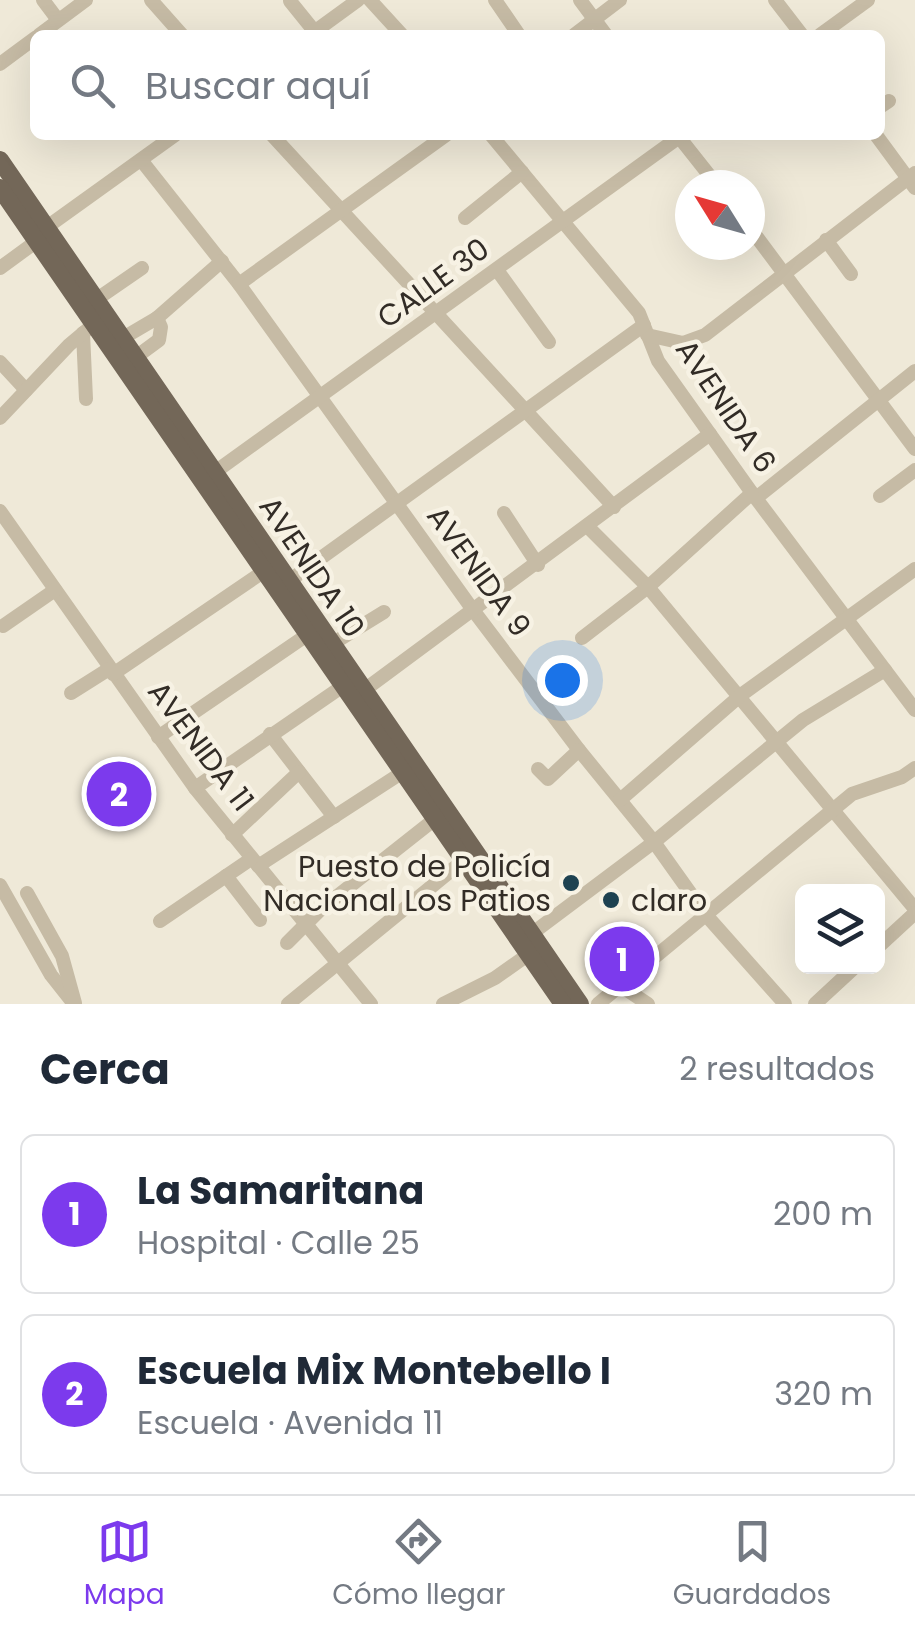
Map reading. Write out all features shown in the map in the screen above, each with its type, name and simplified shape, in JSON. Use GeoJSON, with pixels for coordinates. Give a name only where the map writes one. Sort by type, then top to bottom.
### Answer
{"type":"FeatureCollection","features":[{"type":"Feature","properties":{"kind":"main road","name":"AVENIDA 10"},"geometry":{"type":"LineString","coordinates":[[0,160],[88,328],[464,860],[580,1004]]}},
{"type":"Feature","properties":{"kind":"main road","name":"AVENIDA 10"},"geometry":{"type":"LineString","coordinates":[[2,195],[42,234],[97,300],[363,691],[528,943],[556,1001]]}},
{"type":"Feature","properties":{"kind":"street"},"geometry":{"type":"LineString","coordinates":[[43,0],[58,20]]}},
{"type":"Feature","properties":{"kind":"street"},"geometry":{"type":"LineString","coordinates":[[45,30],[86,0]]}},
{"type":"Feature","properties":{"kind":"street"},"geometry":{"type":"LineString","coordinates":[[151,0],[178,30]]}},
{"type":"Feature","properties":{"kind":"street"},"geometry":{"type":"LineString","coordinates":[[316,30],[358,0]]}},
{"type":"Feature","properties":{"kind":"street"},"geometry":{"type":"LineString","coordinates":[[370,0],[397,30]]}},
{"type":"Feature","properties":{"kind":"street"},"geometry":{"type":"LineString","coordinates":[[495,0],[516,30]]}},
{"type":"Feature","properties":{"kind":"street"},"geometry":{"type":"LineString","coordinates":[[580,0],[602,30]]}},
{"type":"Feature","properties":{"kind":"street"},"geometry":{"type":"LineString","coordinates":[[581,30],[620,0]]}},
{"type":"Feature","properties":{"kind":"street"},"geometry":{"type":"LineString","coordinates":[[775,0],[798,30]]}},
{"type":"Feature","properties":{"kind":"street"},"geometry":{"type":"LineString","coordinates":[[825,30],[850,5],[868,0]]}},
{"type":"Feature","properties":{"kind":"street"},"geometry":{"type":"LineString","coordinates":[[290,1],[310,30]]}},
{"type":"Feature","properties":{"kind":"street"},"geometry":{"type":"LineString","coordinates":[[0,64],[30,41]]}},
{"type":"Feature","properties":{"kind":"street"},"geometry":{"type":"LineString","coordinates":[[0,268],[167,140]]}},
{"type":"Feature","properties":{"kind":"street"},"geometry":{"type":"LineString","coordinates":[[277,140],[614,507]]}},
{"type":"Feature","properties":{"kind":"street"},"geometry":{"type":"LineString","coordinates":[[239,284],[439,140]]}},
{"type":"Feature","properties":{"kind":"street","name":"AVENIDA 6"},"geometry":{"type":"LineString","coordinates":[[495,140],[639,314],[658,361],[915,710]]}},
{"type":"Feature","properties":{"kind":"street","name":"CALLE 30"},"geometry":{"type":"LineString","coordinates":[[214,472],[320,400],[673,140]]}},
{"type":"Feature","properties":{"kind":"street"},"geometry":{"type":"LineString","coordinates":[[681,140],[705,170]]}},
{"type":"Feature","properties":{"kind":"street"},"geometry":{"type":"LineString","coordinates":[[289,581],[646,330],[676,343],[705,336],[826,240],[913,179],[880,140]]}},
{"type":"Feature","properties":{"kind":"street","name":"AVENIDA 9"},"geometry":{"type":"LineString","coordinates":[[141,160],[222,261],[473,610],[579,750],[654,842],[706,915],[785,1004]]}},
{"type":"Feature","properties":{"kind":"street"},"geometry":{"type":"LineString","coordinates":[[465,218],[522,172]]}},
{"type":"Feature","properties":{"kind":"street"},"geometry":{"type":"LineString","coordinates":[[826,240],[852,274]]}},
{"type":"Feature","properties":{"kind":"street"},"geometry":{"type":"LineString","coordinates":[[765,247],[915,449]]}},
{"type":"Feature","properties":{"kind":"street"},"geometry":{"type":"LineString","coordinates":[[123,338],[157,318],[222,261]]}},
{"type":"Feature","properties":{"kind":"street"},"geometry":{"type":"LineString","coordinates":[[97,300],[142,268]]}},
{"type":"Feature","properties":{"kind":"street"},"geometry":{"type":"LineString","coordinates":[[497,270],[549,342]]}},
{"type":"Feature","properties":{"kind":"street"},"geometry":{"type":"LineString","coordinates":[[136,357],[159,340],[157,318]]}},
{"type":"Feature","properties":{"kind":"street"},"geometry":{"type":"LineString","coordinates":[[0,418],[88,328]]}},
{"type":"Feature","properties":{"kind":"street"},"geometry":{"type":"LineString","coordinates":[[86,399],[88,328]]}},
{"type":"Feature","properties":{"kind":"street"},"geometry":{"type":"LineString","coordinates":[[0,362],[26,390]]}},
{"type":"Feature","properties":{"kind":"street"},"geometry":{"type":"LineString","coordinates":[[582,638],[754,495],[915,370]]}},
{"type":"Feature","properties":{"kind":"street"},"geometry":{"type":"LineString","coordinates":[[363,691],[710,434]]}},
{"type":"Feature","properties":{"kind":"street"},"geometry":{"type":"LineString","coordinates":[[880,496],[915,470]]}},
{"type":"Feature","properties":{"kind":"street","name":"AVENIDA 11"},"geometry":{"type":"LineString","coordinates":[[0,510],[195,788],[371,1004]]}},
{"type":"Feature","properties":{"kind":"street"},"geometry":{"type":"LineString","coordinates":[[504,514],[538,564]]}},
{"type":"Feature","properties":{"kind":"street"},"geometry":{"type":"LineString","coordinates":[[588,527],[648,586],[741,695],[915,911],[885,940]]}},
{"type":"Feature","properties":{"kind":"street"},"geometry":{"type":"LineString","coordinates":[[620,800],[741,695],[915,569]]}},
{"type":"Feature","properties":{"kind":"street"},"geometry":{"type":"LineString","coordinates":[[72,693],[111,672],[263,572]]}},
{"type":"Feature","properties":{"kind":"street"},"geometry":{"type":"LineString","coordinates":[[4,626],[56,590]]}},
{"type":"Feature","properties":{"kind":"street"},"geometry":{"type":"LineString","coordinates":[[332,644],[384,612]]}},
{"type":"Feature","properties":{"kind":"street"},"geometry":{"type":"LineString","coordinates":[[158,736],[308,635]]}},
{"type":"Feature","properties":{"kind":"street"},"geometry":{"type":"LineString","coordinates":[[447,1003],[495,978],[528,943],[777,742],[832,700],[885,670]]}},
{"type":"Feature","properties":{"kind":"street"},"geometry":{"type":"LineString","coordinates":[[195,788],[343,686]]}},
{"type":"Feature","properties":{"kind":"street"},"geometry":{"type":"LineString","coordinates":[[270,734],[334,817]]}},
{"type":"Feature","properties":{"kind":"street"},"geometry":{"type":"LineString","coordinates":[[538,769],[548,779],[579,750]]}},
{"type":"Feature","properties":{"kind":"street"},"geometry":{"type":"LineString","coordinates":[[598,1004],[852,794],[915,768]]}},
{"type":"Feature","properties":{"kind":"street"},"geometry":{"type":"LineString","coordinates":[[232,834],[299,772]]}},
{"type":"Feature","properties":{"kind":"street"},"geometry":{"type":"LineString","coordinates":[[160,921],[226,876],[334,817],[403,772]]}},
{"type":"Feature","properties":{"kind":"street"},"geometry":{"type":"LineString","coordinates":[[287,943],[435,819]]}},
{"type":"Feature","properties":{"kind":"street"},"geometry":{"type":"LineString","coordinates":[[288,1004],[464,860]]}},
{"type":"Feature","properties":{"kind":"street"},"geometry":{"type":"LineString","coordinates":[[226,876],[260,920]]}},
{"type":"Feature","properties":{"kind":"street"},"geometry":{"type":"LineString","coordinates":[[0,885],[51,975],[74,1004]]}},
{"type":"Feature","properties":{"kind":"street"},"geometry":{"type":"LineString","coordinates":[[26,893],[62,956],[74,1004]]}},
{"type":"Feature","properties":{"kind":"street"},"geometry":{"type":"LineString","coordinates":[[814,1004],[847,974]]}},
{"type":"Feature","properties":{"kind":"street"},"geometry":{"type":"LineString","coordinates":[[621,986],[648,1004]]}},
{"type":"Feature","properties":{"kind":"place","name":"Escuela Mix Montebello I"},"geometry":{"type":"Point","coordinates":[119,794]}},
{"type":"Feature","properties":{"kind":"place","name":"Puesto de Policía Nacional Los Patios"},"geometry":{"type":"Point","coordinates":[571,883]}},
{"type":"Feature","properties":{"kind":"place","name":"claro"},"geometry":{"type":"Point","coordinates":[611,900]}},
{"type":"Feature","properties":{"kind":"place","name":"La Samaritana"},"geometry":{"type":"Point","coordinates":[622,959]}}]}
